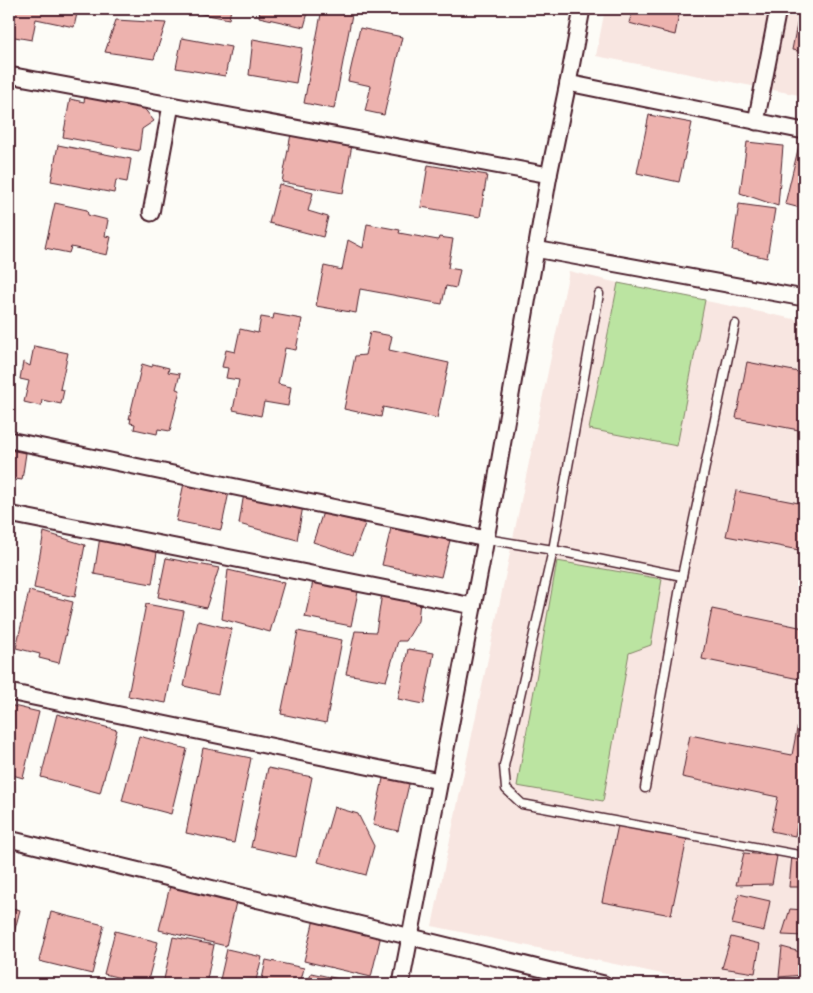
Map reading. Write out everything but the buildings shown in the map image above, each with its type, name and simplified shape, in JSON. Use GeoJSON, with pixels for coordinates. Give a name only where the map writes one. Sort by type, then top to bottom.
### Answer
{"type":"FeatureCollection","features":[{"type":"Feature","properties":{"kind":"street"},"geometry":{"type":"LineString","coordinates":[[401,984],[486,539],[535,249],[582,9]]}},
{"type":"Feature","properties":{"kind":"street"},"geometry":{"type":"LineString","coordinates":[[756,122],[778,9]]}},
{"type":"Feature","properties":{"kind":"street"},"geometry":{"type":"LineString","coordinates":[[9,75],[549,175]]}},
{"type":"Feature","properties":{"kind":"street"},"geometry":{"type":"LineString","coordinates":[[568,83],[804,131]]}},
{"type":"Feature","properties":{"kind":"street"},"geometry":{"type":"LineString","coordinates":[[151,213],[170,105]]}},
{"type":"Feature","properties":{"kind":"street"},"geometry":{"type":"LineString","coordinates":[[535,249],[804,298]]}},
{"type":"Feature","properties":{"kind":"street"},"geometry":{"type":"LineString","coordinates":[[9,440],[486,539]]}},
{"type":"Feature","properties":{"kind":"street"},"geometry":{"type":"LineString","coordinates":[[9,514],[473,606]]}},
{"type":"Feature","properties":{"kind":"street"},"geometry":{"type":"LineString","coordinates":[[9,692],[439,781]]}},
{"type":"Feature","properties":{"kind":"street"},"geometry":{"type":"LineString","coordinates":[[9,839],[604,984]]}},
{"type":"Feature","properties":{"kind":"lane"},"geometry":{"type":"LineString","coordinates":[[599,294],[552,550],[504,766],[506,789],[522,804],[804,856]]}},
{"type":"Feature","properties":{"kind":"lane"},"geometry":{"type":"LineString","coordinates":[[645,788],[682,576],[734,324]]}},
{"type":"Feature","properties":{"kind":"lane"},"geometry":{"type":"LineString","coordinates":[[486,539],[682,576]]}},
{"type":"Feature","properties":{"kind":"shaded area"},"geometry":{"type":"Polygon","coordinates":[[[605,9],[804,9],[804,96],[596,56],[605,9]]]}},
{"type":"Feature","properties":{"kind":"shaded area"},"geometry":{"type":"Polygon","coordinates":[[[569,271],[618,283],[804,321],[804,984],[710,984],[432,926],[569,271]]]}},
{"type":"Feature","properties":{"kind":"green space"},"geometry":{"type":"Polygon","coordinates":[[[618,283],[705,300],[677,446],[589,429],[618,283]]]}},
{"type":"Feature","properties":{"kind":"green space"},"geometry":{"type":"Polygon","coordinates":[[[557,561],[662,579],[651,645],[629,653],[603,801],[517,786],[557,561]]]}}]}
